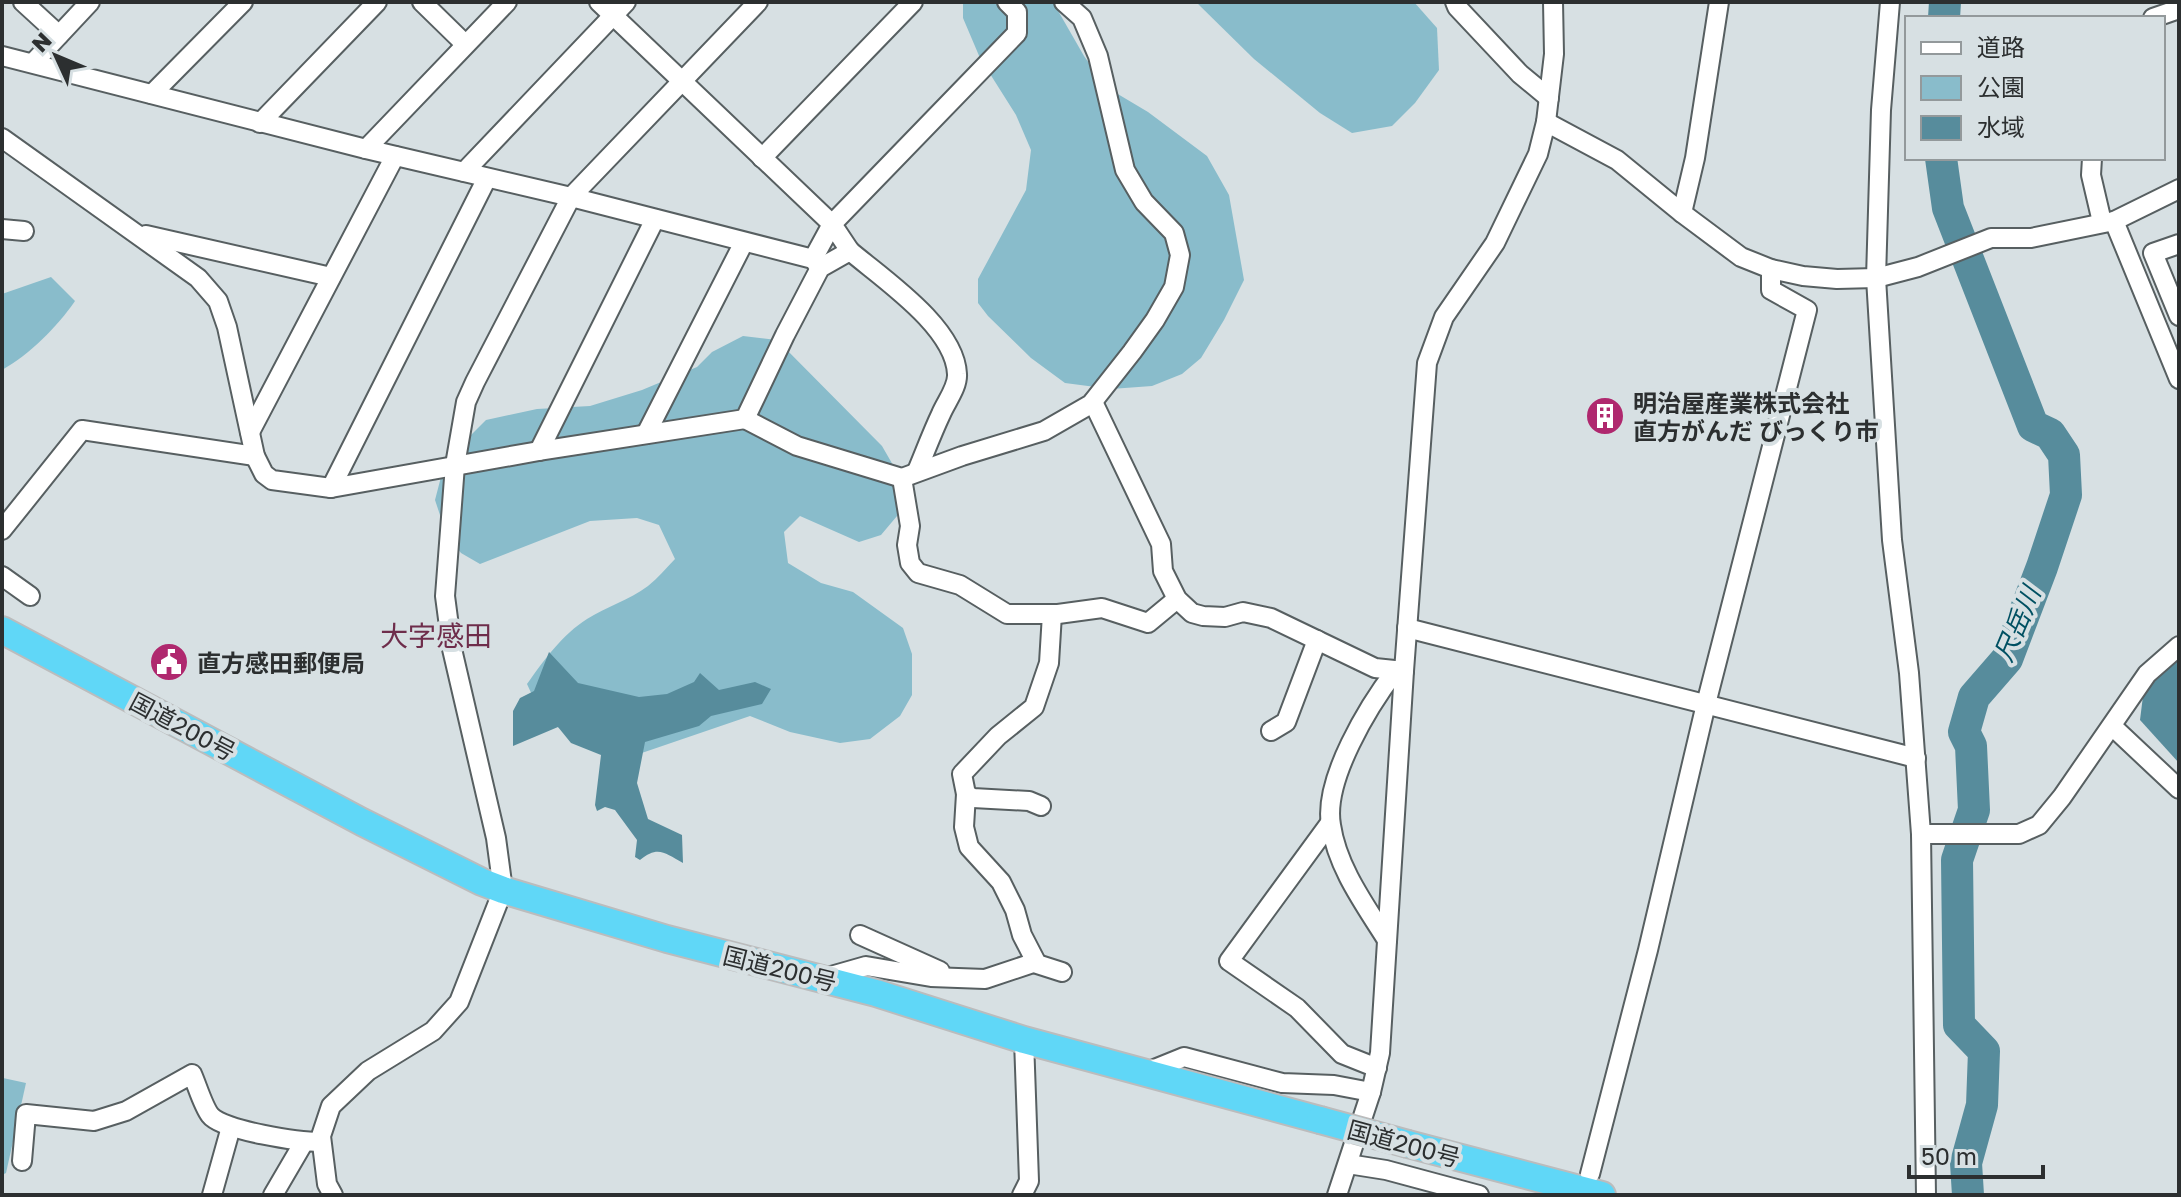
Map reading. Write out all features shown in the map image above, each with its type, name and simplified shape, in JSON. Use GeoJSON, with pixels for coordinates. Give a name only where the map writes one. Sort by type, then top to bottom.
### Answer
{"type":"FeatureCollection","features":[{"type":"Feature","properties":{"kind":"highway","name":"国道200号"},"geometry":{"type":"LineString","coordinates":[[2,630],[362,822],[503,890],[667,939],[876,993],[1024,1040],[1408,1144],[1596,1184]]}},
{"type":"Feature","properties":{"kind":"street"},"geometry":{"type":"LineString","coordinates":[[23,2],[59,35]]}},
{"type":"Feature","properties":{"kind":"street"},"geometry":{"type":"LineString","coordinates":[[33,63],[90,2]]}},
{"type":"Feature","properties":{"kind":"street"},"geometry":{"type":"LineString","coordinates":[[152,94],[243,2]]}},
{"type":"Feature","properties":{"kind":"street"},"geometry":{"type":"LineString","coordinates":[[260,123],[377,2]]}},
{"type":"Feature","properties":{"kind":"street"},"geometry":{"type":"LineString","coordinates":[[422,2],[465,44]]}},
{"type":"Feature","properties":{"kind":"street"},"geometry":{"type":"LineString","coordinates":[[366,149],[507,2]]}},
{"type":"Feature","properties":{"kind":"street"},"geometry":{"type":"LineString","coordinates":[[599,2],[619,9],[681,81],[832,224],[850,251],[924,312],[941,333],[957,375],[951,396],[909,474],[910,526],[907,545],[910,563],[918,573],[960,585],[1007,614],[1052,614],[1102,608],[1148,623],[1177,599]]}},
{"type":"Feature","properties":{"kind":"street"},"geometry":{"type":"LineString","coordinates":[[273,1195],[313,1142],[321,1136],[331,1106],[368,1071],[433,1031],[459,1002],[503,890],[496,838],[452,649],[445,596],[455,465],[466,402],[571,197],[758,2]]}},
{"type":"Feature","properties":{"kind":"street"},"geometry":{"type":"LineString","coordinates":[[762,158],[913,2]]}},
{"type":"Feature","properties":{"kind":"street"},"geometry":{"type":"LineString","coordinates":[[745,419],[817,264],[832,224],[1017,33],[1017,12],[1007,2]]}},
{"type":"Feature","properties":{"kind":"street"},"geometry":{"type":"LineString","coordinates":[[2,138],[198,278],[218,301],[227,327],[255,456],[264,474],[272,480],[331,488],[745,419],[797,446],[909,474],[1044,431],[1093,402],[1155,320],[1174,287],[1180,255],[1174,233],[1144,202],[1125,170],[1098,56],[1082,18],[1064,2]]}},
{"type":"Feature","properties":{"kind":"street"},"geometry":{"type":"LineString","coordinates":[[1455,2],[1520,74],[1549,98]]}},
{"type":"Feature","properties":{"kind":"street"},"geometry":{"type":"LineString","coordinates":[[1337,1195],[1371,1092],[1380,1053],[1400,670],[1407,628],[1427,363],[1444,317],[1495,243],[1538,154],[1546,122],[1554,54],[1553,2]]}},
{"type":"Feature","properties":{"kind":"street"},"geometry":{"type":"LineString","coordinates":[[1682,213],[1695,158],[1719,2]]}},
{"type":"Feature","properties":{"kind":"street"},"geometry":{"type":"LineString","coordinates":[[1890,2],[1879,156],[1876,278],[1892,540],[1909,673],[1921,834],[1926,1195]]}},
{"type":"Feature","properties":{"kind":"street"},"geometry":{"type":"LineString","coordinates":[[464,172],[619,9]]}},
{"type":"Feature","properties":{"kind":"street"},"geometry":{"type":"LineString","coordinates":[[2159,16],[2179,9]]}},
{"type":"Feature","properties":{"kind":"street"},"geometry":{"type":"LineString","coordinates":[[2,56],[260,123],[571,197],[817,264],[850,251]]}},
{"type":"Feature","properties":{"kind":"street"},"geometry":{"type":"LineString","coordinates":[[1546,122],[1617,160],[1741,257],[1771,269],[1803,276],[1876,278],[1918,267],[1991,238],[2031,238],[2108,222],[2179,189]]}},
{"type":"Feature","properties":{"kind":"street"},"geometry":{"type":"LineString","coordinates":[[250,432],[395,156]]}},
{"type":"Feature","properties":{"kind":"street"},"geometry":{"type":"LineString","coordinates":[[2092,160],[2091,175],[2108,222],[2179,379]]}},
{"type":"Feature","properties":{"kind":"street"},"geometry":{"type":"LineString","coordinates":[[331,488],[487,178]]}},
{"type":"Feature","properties":{"kind":"street"},"geometry":{"type":"LineString","coordinates":[[539,451],[655,219]]}},
{"type":"Feature","properties":{"kind":"street"},"geometry":{"type":"LineString","coordinates":[[2,229],[24,231]]}},
{"type":"Feature","properties":{"kind":"street"},"geometry":{"type":"LineString","coordinates":[[136,233],[331,277]]}},
{"type":"Feature","properties":{"kind":"street"},"geometry":{"type":"LineString","coordinates":[[646,434],[744,242]]}},
{"type":"Feature","properties":{"kind":"street"},"geometry":{"type":"LineString","coordinates":[[2179,244],[2153,253],[2179,316]]}},
{"type":"Feature","properties":{"kind":"street"},"geometry":{"type":"LineString","coordinates":[[1596,1184],[1706,704],[1807,310],[1771,290],[1771,269]]}},
{"type":"Feature","properties":{"kind":"street"},"geometry":{"type":"LineString","coordinates":[[1093,402],[1161,544],[1163,571],[1177,599],[1192,613],[1225,617],[1243,612],[1271,618],[1375,668],[1400,670]]}},
{"type":"Feature","properties":{"kind":"street"},"geometry":{"type":"LineString","coordinates":[[2,530],[82,430],[255,456]]}},
{"type":"Feature","properties":{"kind":"street"},"geometry":{"type":"LineString","coordinates":[[2,576],[30,596]]}},
{"type":"Feature","properties":{"kind":"street"},"geometry":{"type":"LineString","coordinates":[[1052,614],[1049,663],[1034,707],[998,736],[962,774],[966,794],[964,827],[969,847],[1001,882],[1037,964],[1062,972]]}},
{"type":"Feature","properties":{"kind":"street"},"geometry":{"type":"LineString","coordinates":[[1407,628],[1916,758]]}},
{"type":"Feature","properties":{"kind":"street"},"geometry":{"type":"LineString","coordinates":[[1271,731],[1286,722],[1317,640]]}},
{"type":"Feature","properties":{"kind":"street"},"geometry":{"type":"LineString","coordinates":[[1921,834],[2019,834],[2039,825],[2062,797],[2147,674],[2179,646]]}},
{"type":"Feature","properties":{"kind":"street"},"geometry":{"type":"LineString","coordinates":[[1387,940],[1354,886],[1330,823],[1332,790],[1342,761],[1383,686],[1400,670]]}},
{"type":"Feature","properties":{"kind":"street"},"geometry":{"type":"LineString","coordinates":[[2112,726],[2179,789]]}},
{"type":"Feature","properties":{"kind":"street"},"geometry":{"type":"LineString","coordinates":[[966,794],[973,798],[1029,801],[1041,806]]}},
{"type":"Feature","properties":{"kind":"street"},"geometry":{"type":"LineString","coordinates":[[1330,823],[1229,961],[1297,1008],[1342,1054],[1377,1068]]}},
{"type":"Feature","properties":{"kind":"street"},"geometry":{"type":"LineString","coordinates":[[860,935],[954,977]]}},
{"type":"Feature","properties":{"kind":"street"},"geometry":{"type":"LineString","coordinates":[[821,979],[866,966],[931,977],[985,979],[1036,962]]}},
{"type":"Feature","properties":{"kind":"street"},"geometry":{"type":"LineString","coordinates":[[1022,1195],[1029,1181],[1024,1040]]}},
{"type":"Feature","properties":{"kind":"street"},"geometry":{"type":"LineString","coordinates":[[1147,1072],[1184,1057],[1282,1083],[1334,1085],[1371,1092]]}},
{"type":"Feature","properties":{"kind":"street"},"geometry":{"type":"LineString","coordinates":[[22,1161],[26,1114],[94,1121],[126,1111],[192,1074],[210,1117],[231,1127],[313,1142]]}},
{"type":"Feature","properties":{"kind":"street"},"geometry":{"type":"LineString","coordinates":[[212,1195],[231,1127]]}},
{"type":"Feature","properties":{"kind":"street"},"geometry":{"type":"LineString","coordinates":[[313,1142],[333,1195]]}},
{"type":"Feature","properties":{"kind":"street"},"geometry":{"type":"LineString","coordinates":[[1348,1164],[1386,1170],[1479,1195]]}},
{"type":"Feature","properties":{"kind":"green space"},"geometry":{"type":"Polygon","coordinates":[[[963,2],[1053,2],[1106,87],[1148,112],[1207,156],[1229,195],[1244,280],[1201,358],[1182,374],[1152,386],[1111,389],[1065,383],[1031,358],[978,303],[978,279],[1026,190],[1031,150],[1016,115],[980,58],[963,18],[963,2]]]}},
{"type":"Feature","properties":{"kind":"green space"},"geometry":{"type":"Polygon","coordinates":[[[1196,2],[1414,2],[1437,28],[1439,70],[1415,103],[1392,126],[1352,133],[1320,113],[1254,59],[1196,2]]]}},
{"type":"Feature","properties":{"kind":"green space"},"geometry":{"type":"Polygon","coordinates":[[[51,277],[75,301],[42,339],[2,370],[2,294],[51,277]]]}},
{"type":"Feature","properties":{"kind":"green space"},"geometry":{"type":"Polygon","coordinates":[[[743,336],[777,340],[882,446],[897,472],[897,516],[881,535],[859,542],[800,516],[784,532],[788,563],[821,583],[853,592],[903,628],[912,654],[912,695],[900,716],[870,739],[840,743],[790,732],[750,716],[630,757],[580,742],[539,710],[527,684],[570,632],[587,619],[648,586],[675,559],[659,525],[637,518],[590,521],[480,564],[461,553],[446,533],[435,500],[441,477],[464,442],[486,420],[537,409],[590,406],[642,390],[697,367],[712,352],[743,336]]]}},
{"type":"Feature","properties":{"kind":"green space"},"geometry":{"type":"Polygon","coordinates":[[[3,1078],[26,1083],[6,1173],[2,1175],[3,1078]]]}},
{"type":"Feature","properties":{"kind":"water"},"geometry":{"type":"Polygon","coordinates":[[[549,652],[578,683],[639,697],[667,694],[694,682],[700,673],[719,690],[755,682],[771,689],[762,704],[711,716],[699,726],[645,742],[637,783],[648,819],[682,835],[683,863],[662,852],[646,855],[640,860],[635,857],[637,840],[615,810],[605,807],[597,811],[595,805],[601,755],[571,743],[558,727],[513,746],[513,711],[520,698],[534,691],[549,652]]]}},
{"type":"Feature","properties":{"kind":"water"},"geometry":{"type":"Polygon","coordinates":[[[2179,657],[2179,763],[2140,720],[2144,688],[2179,657]]]}},
{"type":"Feature","properties":{"kind":"waterway","name":"尺岳川"},"geometry":{"type":"LineString","coordinates":[[1944,16],[1945,2]]}},
{"type":"Feature","properties":{"kind":"waterway","name":"尺岳川"},"geometry":{"type":"LineString","coordinates":[[1941,160],[1948,208],[2033,426],[2050,434],[2064,455],[2066,495],[2007,659],[1974,697],[1964,732],[1971,746],[1974,810],[1957,860],[1959,1025],[1984,1051],[1982,1105],[1966,1163],[1968,1195]]}},
{"type":"Feature","properties":{"kind":"place","name":"明治屋産業株式会社 直方がんだ びっくり市"},"geometry":{"type":"Point","coordinates":[1605,416]}},
{"type":"Feature","properties":{"kind":"place","name":"直方感田郵便局"},"geometry":{"type":"Point","coordinates":[169,662]}},
{"type":"Feature","properties":{"kind":"district","name":"大字感田"},"geometry":{"type":"Point","coordinates":[436,635]}}]}
